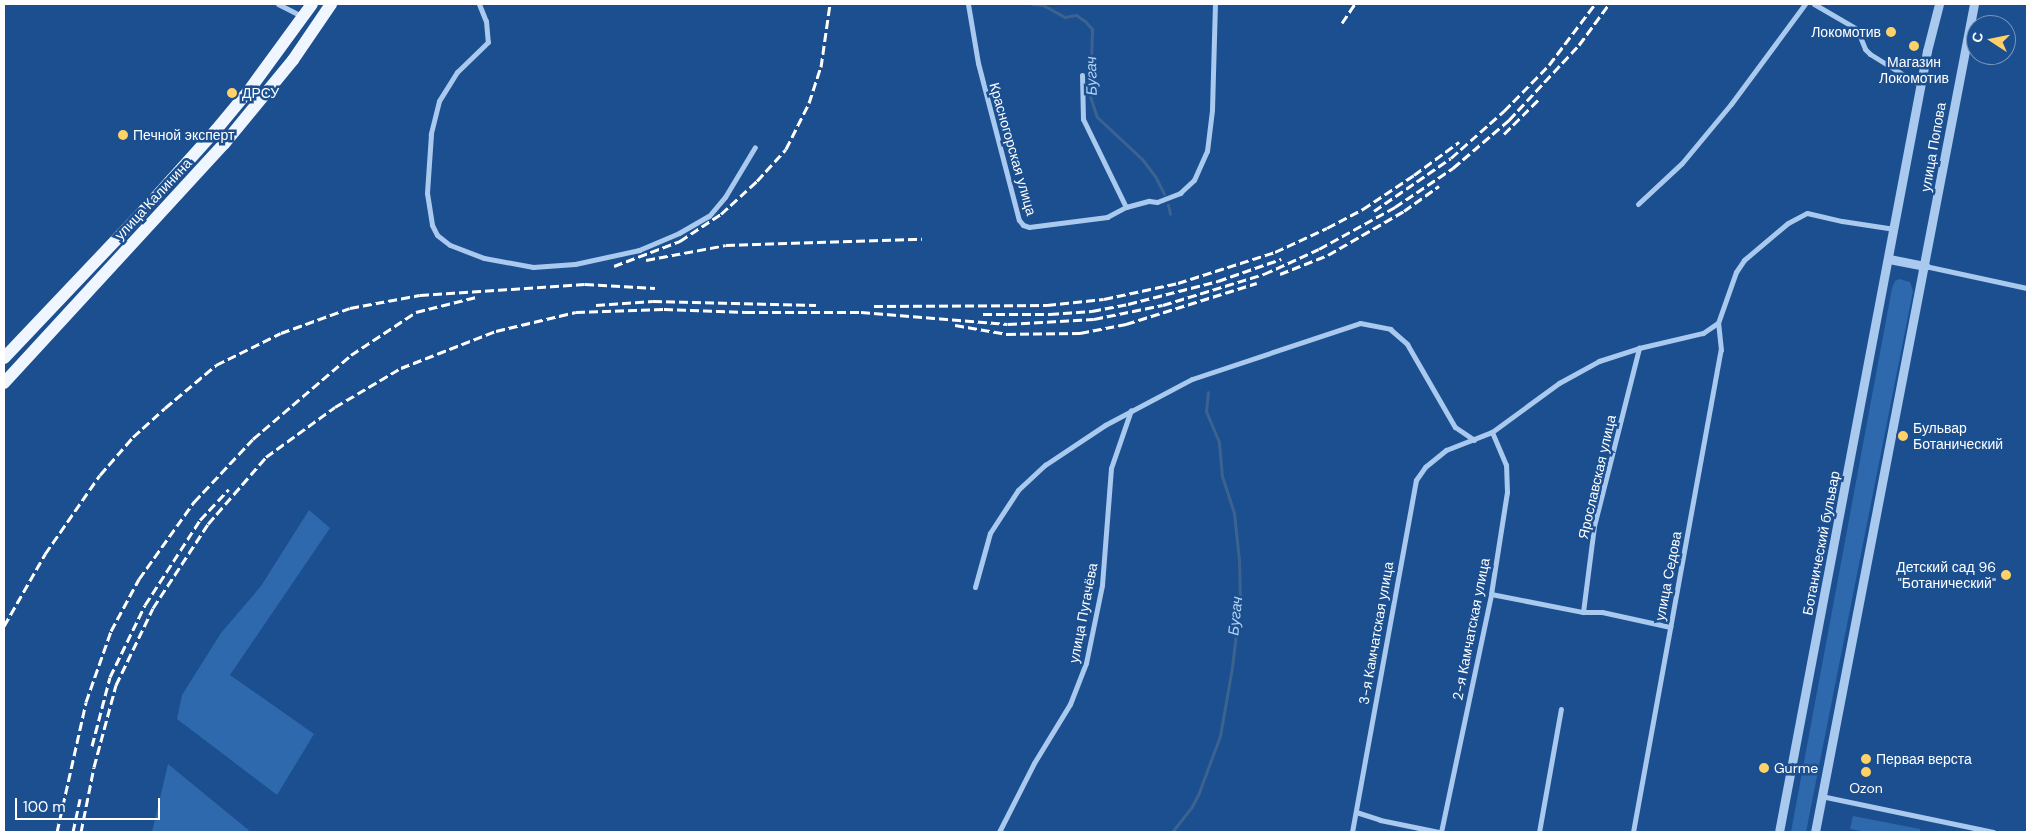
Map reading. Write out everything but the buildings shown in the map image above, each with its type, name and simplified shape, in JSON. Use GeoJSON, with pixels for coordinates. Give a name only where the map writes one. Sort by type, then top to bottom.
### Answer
{"type":"FeatureCollection","features":[{"type":"Feature","properties":{"kind":"main road","name":"улица Калинина"},"geometry":{"type":"LineString","coordinates":[[4,358],[190,160],[250,89],[312,4]]}},
{"type":"Feature","properties":{"kind":"main road","name":"улица Калинина"},"geometry":{"type":"LineString","coordinates":[[4,383],[224,144],[294,60],[331,4]]}},
{"type":"Feature","properties":{"kind":"street"},"geometry":{"type":"LineString","coordinates":[[278,4],[302,16]]}},
{"type":"Feature","properties":{"kind":"street"},"geometry":{"type":"LineString","coordinates":[[479,4],[486,22],[488,42],[457,72],[439,101],[431,134],[427,194],[432,225],[437,235],[450,246],[484,258],[533,268],[575,264],[639,250],[679,233],[709,216],[725,197],[755,147]]}},
{"type":"Feature","properties":{"kind":"street","name":"Красногорская улица"},"geometry":{"type":"LineString","coordinates":[[968,4],[978,63],[1019,220],[1023,225],[1029,227],[1107,217],[1126,207],[1149,201],[1157,202],[1180,193],[1194,180],[1207,152],[1212,110],[1215,4]]}},
{"type":"Feature","properties":{"kind":"street"},"geometry":{"type":"LineString","coordinates":[[1638,204],[1682,163],[1725,112],[1805,4]]}},
{"type":"Feature","properties":{"kind":"street"},"geometry":{"type":"LineString","coordinates":[[1814,4],[1857,29],[1865,49],[1870,54],[1920,85]]}},
{"type":"Feature","properties":{"kind":"street","name":"улица Попова"},"geometry":{"type":"LineString","coordinates":[[1889,259],[1920,85],[1939,4]]}},
{"type":"Feature","properties":{"kind":"street","name":"улица Попова"},"geometry":{"type":"LineString","coordinates":[[1924,266],[1974,4]]}},
{"type":"Feature","properties":{"kind":"street"},"geometry":{"type":"LineString","coordinates":[[1082,75],[1083,119],[1126,207]]}},
{"type":"Feature","properties":{"kind":"street"},"geometry":{"type":"LineString","coordinates":[[1718,323],[1736,272],[1744,260],[1788,223],[1808,213],[1842,221],[1894,229]]}},
{"type":"Feature","properties":{"kind":"street"},"geometry":{"type":"LineString","coordinates":[[1889,259],[2027,288]]}},
{"type":"Feature","properties":{"kind":"street","name":"Ботанический бульвар"},"geometry":{"type":"LineString","coordinates":[[1779,832],[1889,259]]}},
{"type":"Feature","properties":{"kind":"street"},"geometry":{"type":"LineString","coordinates":[[1815,832],[1924,266]]}},
{"type":"Feature","properties":{"kind":"street"},"geometry":{"type":"LineString","coordinates":[[975,587],[990,533],[1018,490],[1045,464],[1132,410],[1199,376],[1360,323],[1390,329],[1407,344],[1455,427],[1474,440]]}},
{"type":"Feature","properties":{"kind":"street","name":"3-я Камчатская улица"},"geometry":{"type":"LineString","coordinates":[[1352,832],[1416,480],[1425,467],[1446,450],[1492,432],[1559,383],[1599,361],[1639,348],[1686,339],[1703,333],[1718,323]]}},
{"type":"Feature","properties":{"kind":"street","name":"улица Седова"},"geometry":{"type":"LineString","coordinates":[[1633,832],[1721,350],[1718,323]]}},
{"type":"Feature","properties":{"kind":"street","name":"Ярославская улица"},"geometry":{"type":"LineString","coordinates":[[1583,612],[1594,526],[1639,348]]}},
{"type":"Feature","properties":{"kind":"street","name":"улица Пугачёва"},"geometry":{"type":"LineString","coordinates":[[999,832],[1034,763],[1070,704],[1086,663],[1102,585],[1111,468],[1132,410]]}},
{"type":"Feature","properties":{"kind":"street","name":"2-я Камчатская улица"},"geometry":{"type":"LineString","coordinates":[[1440,832],[1490,594],[1507,492],[1508,475],[1503,456],[1492,432]]}},
{"type":"Feature","properties":{"kind":"street"},"geometry":{"type":"LineString","coordinates":[[1490,594],[1583,612],[1602,612],[1670,627]]}},
{"type":"Feature","properties":{"kind":"street"},"geometry":{"type":"LineString","coordinates":[[1539,832],[1562,709]]}},
{"type":"Feature","properties":{"kind":"street"},"geometry":{"type":"LineString","coordinates":[[1821,796],[1993,832]]}},
{"type":"Feature","properties":{"kind":"street"},"geometry":{"type":"LineString","coordinates":[[1356,812],[1380,820],[1440,832]]}},
{"type":"Feature","properties":{"kind":"shaded area"},"geometry":{"type":"Polygon","coordinates":[[[1899,279],[1910,282],[1913,291],[1806,832],[1791,832],[1892,288],[1895,281],[1899,279]]]}},
{"type":"Feature","properties":{"kind":"shaded area"},"geometry":{"type":"Polygon","coordinates":[[[309,510],[330,528],[230,675],[314,734],[277,795],[177,719],[182,695],[221,633],[261,586],[309,510]]]}},
{"type":"Feature","properties":{"kind":"shaded area"},"geometry":{"type":"Polygon","coordinates":[[[168,764],[251,832],[152,832],[168,764]]]}},
{"type":"Feature","properties":{"kind":"shaded area"},"geometry":{"type":"Polygon","coordinates":[[[1853,816],[1920,829],[1920,832],[1867,832],[1850,829],[1853,816]]]}},
{"type":"Feature","properties":{"kind":"waterway","name":"Бугач"},"geometry":{"type":"LineString","coordinates":[[1032,4],[1043,5],[1065,17],[1076,15],[1092,29],[1090,96],[1097,117],[1142,159],[1155,176],[1164,194]]}},
{"type":"Feature","properties":{"kind":"waterway"},"geometry":{"type":"LineString","coordinates":[[1168,205],[1170,214]]}},
{"type":"Feature","properties":{"kind":"waterway","name":"Бугач"},"geometry":{"type":"LineString","coordinates":[[1172,832],[1191,808],[1198,795],[1220,736],[1232,667],[1240,601],[1239,560],[1234,513],[1222,477],[1219,442],[1206,411],[1208,392]]}},
{"type":"Feature","properties":{"kind":"railway"},"geometry":{"type":"LineString","coordinates":[[614,266],[680,241],[721,214],[757,181],[786,149],[809,103],[821,67],[830,4]]}},
{"type":"Feature","properties":{"kind":"railway"},"geometry":{"type":"LineString","coordinates":[[1342,23],[1355,4]]}},
{"type":"Feature","properties":{"kind":"railway"},"geometry":{"type":"LineString","coordinates":[[1374,211],[1451,158],[1504,111],[1549,65],[1595,4]]}},
{"type":"Feature","properties":{"kind":"railway"},"geometry":{"type":"LineString","coordinates":[[81,832],[94,767],[116,685],[153,608],[208,524],[266,457],[335,407],[401,368],[496,331],[576,312],[664,309],[746,312],[861,312],[1008,324],[1094,319],[1163,305],[1264,274],[1319,249],[1395,207],[1453,168],[1509,120],[1579,45],[1609,4]]}},
{"type":"Feature","properties":{"kind":"railway"},"geometry":{"type":"LineString","coordinates":[[1504,134],[1539,99]]}},
{"type":"Feature","properties":{"kind":"railway"},"geometry":{"type":"LineString","coordinates":[[874,306],[1047,305],[1104,299],[1178,283],[1275,252],[1327,228],[1363,209],[1459,142]]}},
{"type":"Feature","properties":{"kind":"railway"},"geometry":{"type":"LineString","coordinates":[[1280,274],[1328,255],[1404,211],[1439,186]]}},
{"type":"Feature","properties":{"kind":"railway"},"geometry":{"type":"LineString","coordinates":[[646,260],[726,245],[922,239]]}},
{"type":"Feature","properties":{"kind":"railway"},"geometry":{"type":"LineString","coordinates":[[983,314],[1050,314],[1092,311],[1128,304],[1218,281],[1281,259]]}},
{"type":"Feature","properties":{"kind":"railway"},"geometry":{"type":"LineString","coordinates":[[955,325],[1007,334],[1080,333],[1126,324],[1257,283]]}},
{"type":"Feature","properties":{"kind":"railway"},"geometry":{"type":"LineString","coordinates":[[4,626],[45,554],[100,475],[133,437],[216,365],[281,333],[350,308],[420,295],[585,284],[655,288]]}},
{"type":"Feature","properties":{"kind":"railway"},"geometry":{"type":"LineString","coordinates":[[57,832],[86,702],[111,631],[139,579],[194,502],[253,439],[351,355],[416,312],[476,297]]}},
{"type":"Feature","properties":{"kind":"railway"},"geometry":{"type":"LineString","coordinates":[[596,305],[653,301],[816,305]]}},
{"type":"Feature","properties":{"kind":"railway"},"geometry":{"type":"LineString","coordinates":[[92,746],[110,677],[145,605],[200,520],[229,489]]}},
{"type":"Feature","properties":{"kind":"railway"},"geometry":{"type":"LineString","coordinates":[[73,832],[80,799]]}},
{"type":"Feature","properties":{"kind":"place","name":"Локомотив"},"geometry":{"type":"Point","coordinates":[1891,32]}},
{"type":"Feature","properties":{"kind":"place","name":"Магазин Локомотив"},"geometry":{"type":"Point","coordinates":[1914,46]}},
{"type":"Feature","properties":{"kind":"place","name":"ДРСУ"},"geometry":{"type":"Point","coordinates":[232,93]}},
{"type":"Feature","properties":{"kind":"place","name":"Печной эксперт"},"geometry":{"type":"Point","coordinates":[123,135]}},
{"type":"Feature","properties":{"kind":"place","name":"Бульвар Ботанический"},"geometry":{"type":"Point","coordinates":[1903,436]}},
{"type":"Feature","properties":{"kind":"place","name":"Детский сад 96 \"Ботанический\""},"geometry":{"type":"Point","coordinates":[2006,575]}},
{"type":"Feature","properties":{"kind":"place","name":"Первая верста"},"geometry":{"type":"Point","coordinates":[1866,759]}},
{"type":"Feature","properties":{"kind":"place","name":"Gurme"},"geometry":{"type":"Point","coordinates":[1764,768]}},
{"type":"Feature","properties":{"kind":"place","name":"Ozon"},"geometry":{"type":"Point","coordinates":[1866,772]}}]}
